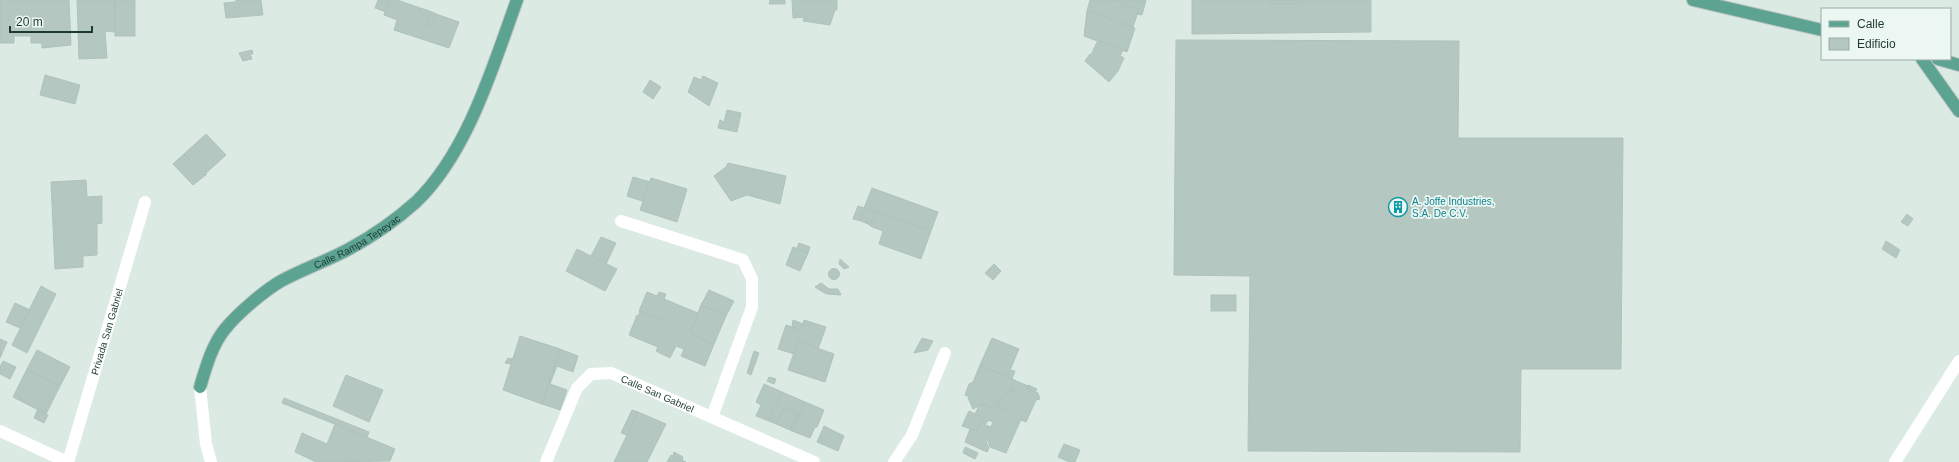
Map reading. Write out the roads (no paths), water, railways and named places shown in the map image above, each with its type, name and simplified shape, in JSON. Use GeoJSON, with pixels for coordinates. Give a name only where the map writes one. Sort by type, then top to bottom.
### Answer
{"type":"FeatureCollection","features":[{"type":"Feature","properties":{"kind":"main road","name":"Calle Rampa Tepeyac"},"geometry":{"type":"LineString","coordinates":[[200,387],[209,358],[225,329],[250,305],[279,282],[350,249],[385,228],[416,202],[439,175],[482,98],[517,0]]}},
{"type":"Feature","properties":{"kind":"main road"},"geometry":{"type":"LineString","coordinates":[[1693,0],[1821,30]]}},
{"type":"Feature","properties":{"kind":"main road"},"geometry":{"type":"LineString","coordinates":[[1923,60],[1959,111]]}},
{"type":"Feature","properties":{"kind":"main road"},"geometry":{"type":"LineString","coordinates":[[1942,60],[1959,65]]}},
{"type":"Feature","properties":{"kind":"street","name":"Privada San Gabriel"},"geometry":{"type":"LineString","coordinates":[[68,462],[145,202]]}},
{"type":"Feature","properties":{"kind":"street"},"geometry":{"type":"LineString","coordinates":[[621,221],[743,260],[752,279],[752,307],[712,417]]}},
{"type":"Feature","properties":{"kind":"street"},"geometry":{"type":"LineString","coordinates":[[894,462],[912,435],[945,353]]}},
{"type":"Feature","properties":{"kind":"street"},"geometry":{"type":"LineString","coordinates":[[1895,462],[1959,362]]}},
{"type":"Feature","properties":{"kind":"street","name":"Calle San Gabriel"},"geometry":{"type":"LineString","coordinates":[[546,462],[576,388],[591,374],[611,373],[814,462]]}},
{"type":"Feature","properties":{"kind":"street","name":"Calle Rampa Tepeyac"},"geometry":{"type":"LineString","coordinates":[[200,387],[206,444],[211,462]]}},
{"type":"Feature","properties":{"kind":"street"},"geometry":{"type":"LineString","coordinates":[[0,431],[68,462]]}},
{"type":"Feature","properties":{"kind":"place","name":"A. Joffe Industries, S.A. De C.V."},"geometry":{"type":"Point","coordinates":[1398,207]}}]}
